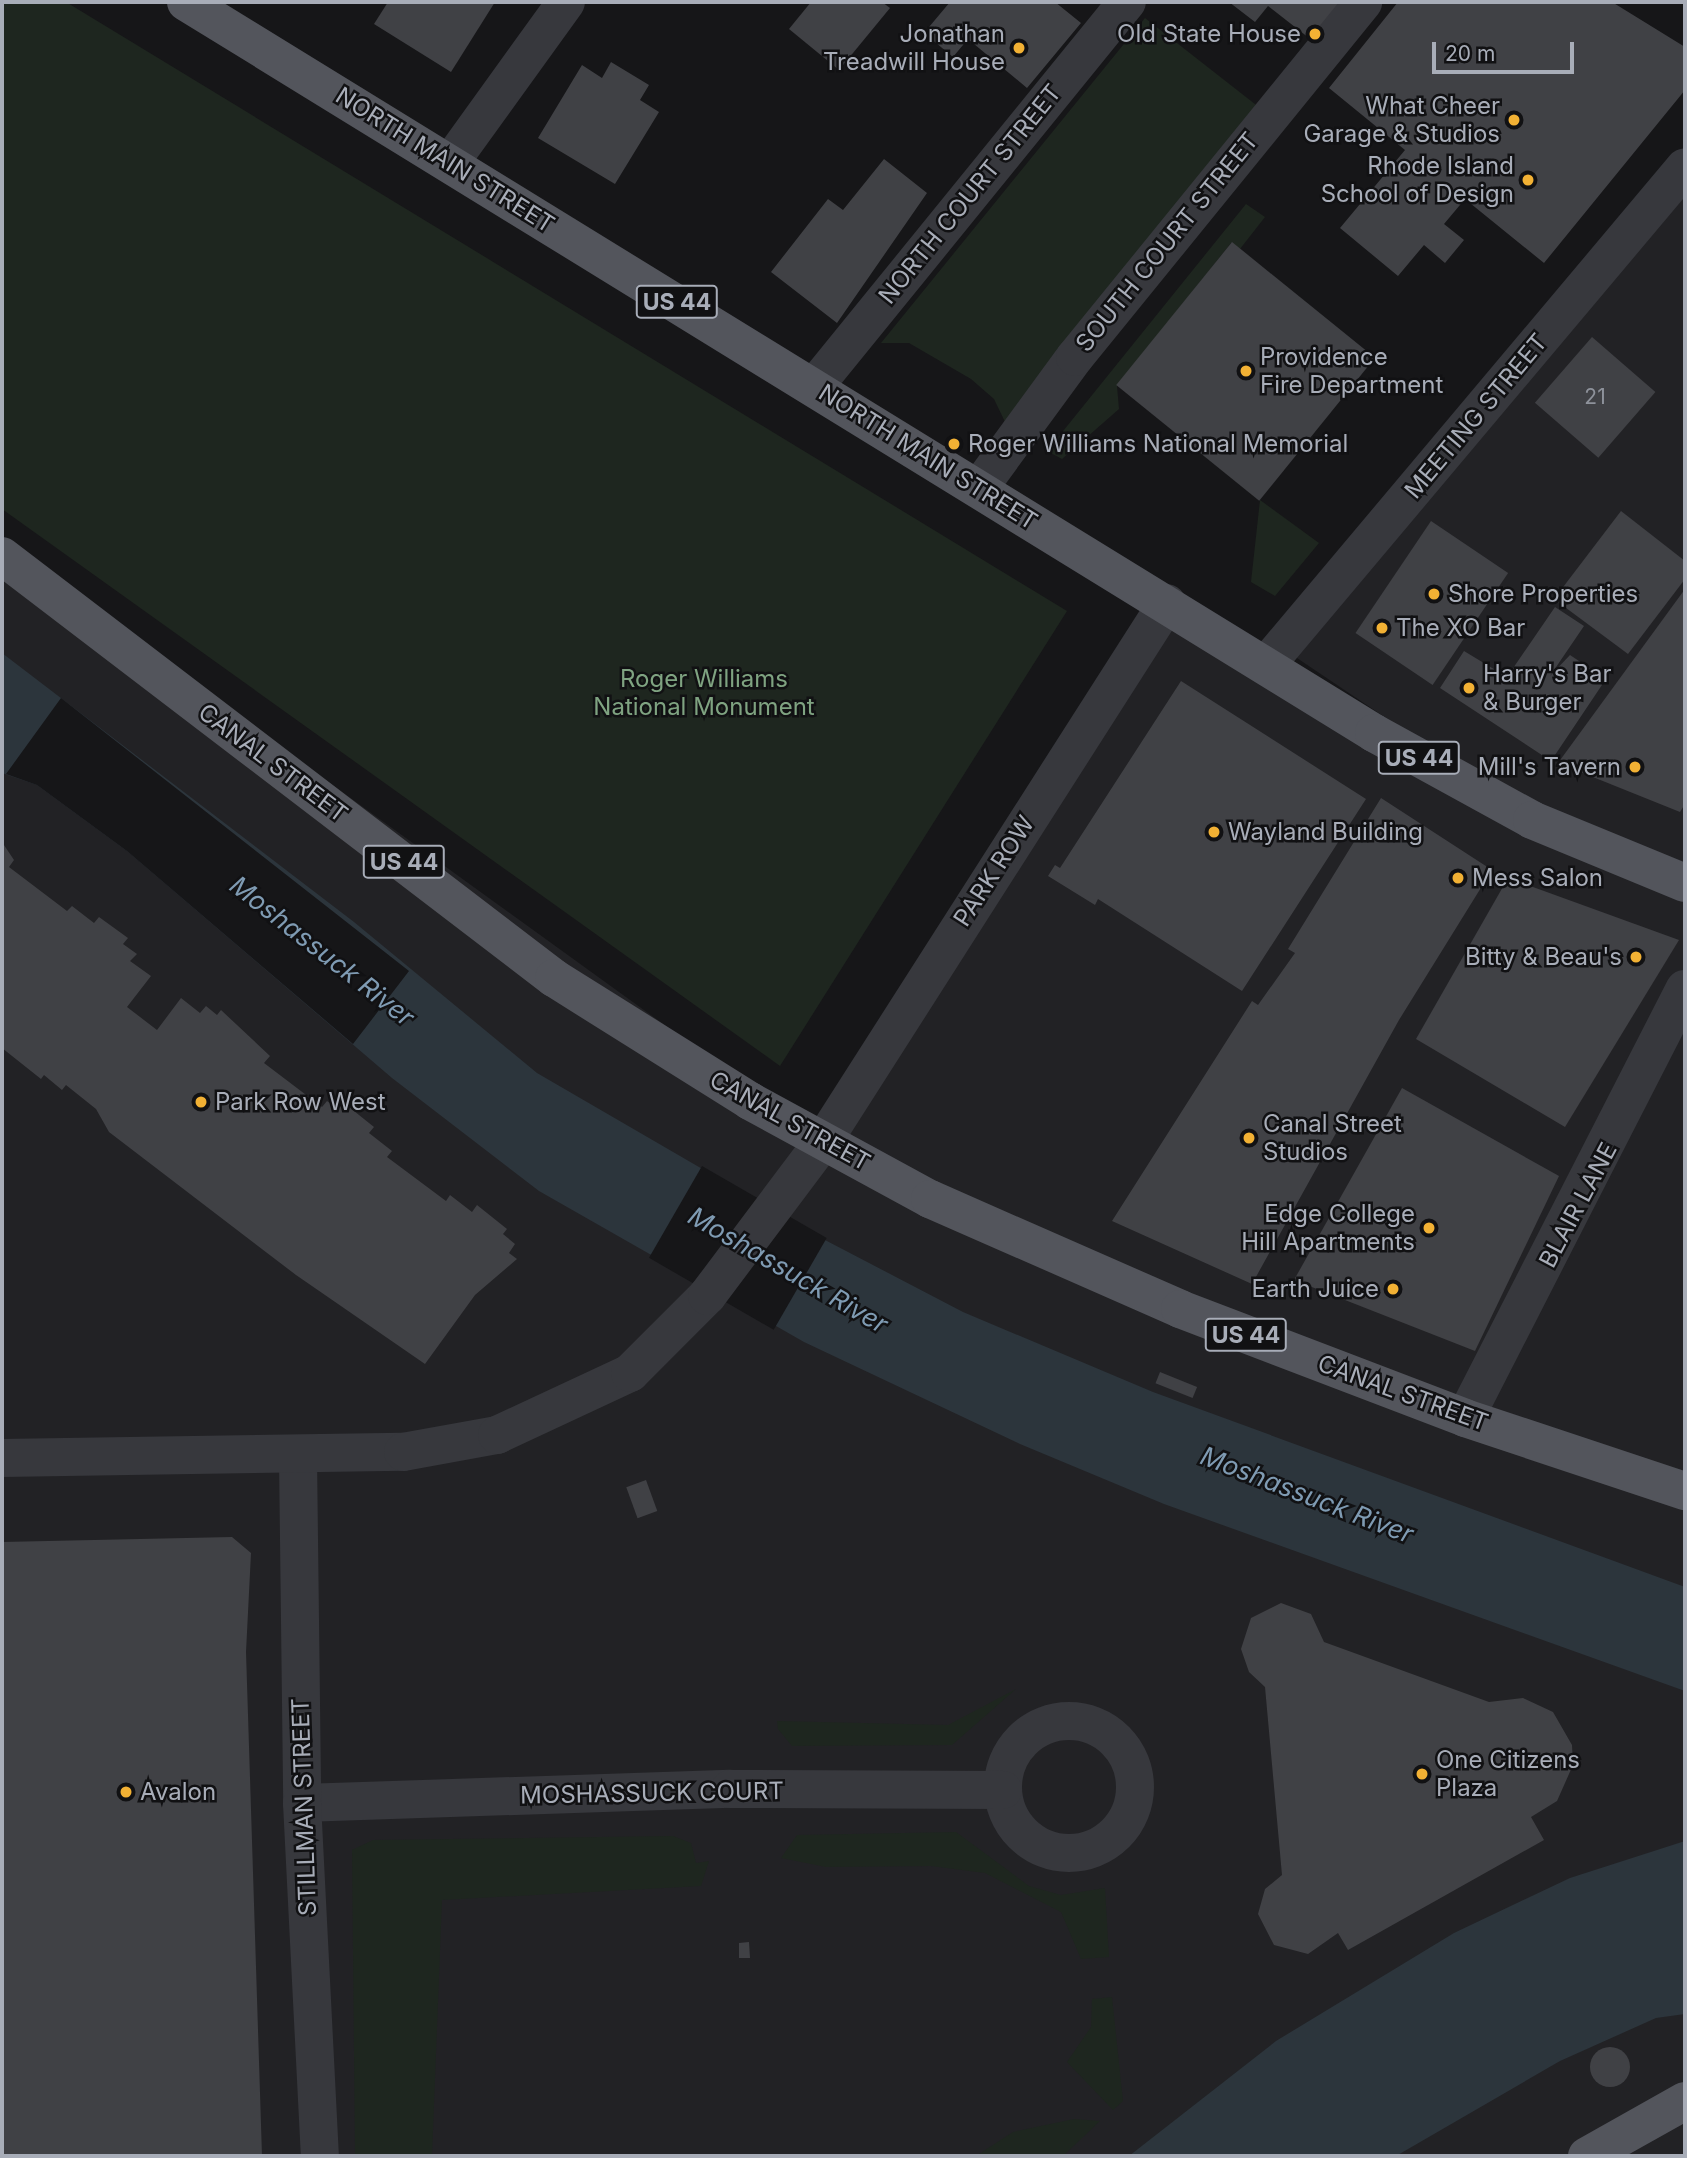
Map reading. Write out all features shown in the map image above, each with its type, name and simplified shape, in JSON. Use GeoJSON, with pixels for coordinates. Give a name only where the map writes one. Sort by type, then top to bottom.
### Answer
{"type":"FeatureCollection","features":[{"type":"Feature","properties":{"kind":"main road","name":"NORTH MAIN STREET"},"geometry":{"type":"LineString","coordinates":[[186,2],[1267,664],[1374,733],[1532,820],[1685,883]]}},
{"type":"Feature","properties":{"kind":"main road","name":"CANAL STREET"},"geometry":{"type":"LineString","coordinates":[[2,556],[554,978],[628,1029],[930,1199],[1180,1309],[1465,1418],[1685,1491]]}},
{"type":"Feature","properties":{"kind":"main road"},"geometry":{"type":"LineString","coordinates":[[1587,2156],[1685,2101]]}},
{"type":"Feature","properties":{"kind":"street"},"geometry":{"type":"LineString","coordinates":[[450,163],[566,2]]}},
{"type":"Feature","properties":{"kind":"street","name":"NORTH COURT STREET"},"geometry":{"type":"LineString","coordinates":[[814,387],[1127,2]]}},
{"type":"Feature","properties":{"kind":"street","name":"SOUTH COURT STREET"},"geometry":{"type":"LineString","coordinates":[[979,488],[1083,347],[1363,2]]}},
{"type":"Feature","properties":{"kind":"street","name":"MEETING STREET"},"geometry":{"type":"LineString","coordinates":[[1267,664],[1685,167]]}},
{"type":"Feature","properties":{"kind":"street","name":"PARK ROW"},"geometry":{"type":"LineString","coordinates":[[824,1140],[1167,603]]}},
{"type":"Feature","properties":{"kind":"street","name":"BLAIR LANE"},"geometry":{"type":"LineString","coordinates":[[1465,1418],[1685,989]]}},
{"type":"Feature","properties":{"kind":"street"},"geometry":{"type":"LineString","coordinates":[[2,1458],[298,1457],[403,1452],[497,1435],[630,1373],[707,1296],[824,1140]]}},
{"type":"Feature","properties":{"kind":"street","name":"STILLMAN STREET"},"geometry":{"type":"LineString","coordinates":[[298,1457],[302,1803],[320,2156]]}},
{"type":"Feature","properties":{"kind":"street","name":"MOSHASSUCK COURT"},"geometry":{"type":"LineString","coordinates":[[302,1803],[730,1789],[1003,1790]]}},
{"type":"Feature","properties":{"kind":"shaded area"},"geometry":{"type":"Polygon","coordinates":[[[1685,179],[1685,2156],[2,2156],[2,546],[821,1138],[1177,619],[1536,819],[1291,654],[1685,179]]]}},
{"type":"Feature","properties":{"kind":"green space","name":"Roger Williams National Monument"},"geometry":{"type":"Polygon","coordinates":[[[2,2],[66,2],[1067,611],[780,1066],[2,509],[2,2]]]}},
{"type":"Feature","properties":{"kind":"green space"},"geometry":{"type":"Polygon","coordinates":[[[1145,18],[1260,108],[1006,424],[994,399],[971,379],[909,343],[881,343],[1145,18]]]}},
{"type":"Feature","properties":{"kind":"green space"},"geometry":{"type":"Polygon","coordinates":[[[1246,204],[1265,217],[1240,249],[1231,243],[1117,386],[1119,409],[1062,459],[1047,451],[1246,204]]]}},
{"type":"Feature","properties":{"kind":"green space"},"geometry":{"type":"Polygon","coordinates":[[[1260,500],[1319,543],[1275,596],[1251,582],[1260,500]]]}},
{"type":"Feature","properties":{"kind":"green space"},"geometry":{"type":"Polygon","coordinates":[[[1016,1689],[952,1745],[792,1746],[778,1729],[777,1721],[948,1725],[1016,1689]]]}},
{"type":"Feature","properties":{"kind":"green space"},"geometry":{"type":"Polygon","coordinates":[[[956,1832],[1029,1886],[1061,1895],[1105,1888],[1109,1957],[1081,1959],[1061,1912],[985,1873],[931,1866],[826,1867],[781,1858],[797,1835],[956,1832]]]}},
{"type":"Feature","properties":{"kind":"green space"},"geometry":{"type":"Polygon","coordinates":[[[673,1836],[691,1843],[696,1863],[709,1861],[701,1886],[442,1900],[432,2156],[355,2156],[352,1850],[373,1840],[673,1836]]]}},
{"type":"Feature","properties":{"kind":"green space"},"geometry":{"type":"Polygon","coordinates":[[[1112,1997],[1123,2101],[1113,2110],[1067,2062],[1091,2027],[1092,1999],[1112,1997]]]}},
{"type":"Feature","properties":{"kind":"green space"},"geometry":{"type":"Polygon","coordinates":[[[1074,2119],[1100,2121],[1063,2156],[976,2156],[1013,2132],[1074,2119]]]}},
{"type":"Feature","properties":{"kind":"water","name":"Moshassuck River"},"geometry":{"type":"Polygon","coordinates":[[[2,653],[354,922],[537,1073],[825,1240],[963,1312],[1153,1392],[1685,1587],[1685,1691],[1164,1504],[1020,1444],[804,1342],[539,1191],[392,1078],[127,851],[37,785],[2,773],[2,653]]]}},
{"type":"Feature","properties":{"kind":"water"},"geometry":{"type":"Polygon","coordinates":[[[1685,1841],[1685,2014],[1656,2018],[1560,2061],[1396,2156],[1129,2156],[1276,2041],[1454,1933],[1570,1878],[1685,1841]]]}},
{"type":"Feature","properties":{"kind":"pier"},"geometry":{"type":"Polygon","coordinates":[[[61,698],[409,971],[353,1044],[127,851],[37,785],[6,774],[61,698]]]}},
{"type":"Feature","properties":{"kind":"pier"},"geometry":{"type":"Polygon","coordinates":[[[702,1166],[827,1238],[774,1330],[649,1258],[702,1166]]]}},
{"type":"Feature","properties":{"kind":"building"},"geometry":{"type":"Polygon","coordinates":[[[388,2],[495,2],[451,72],[374,24],[388,2]]]}},
{"type":"Feature","properties":{"kind":"building"},"geometry":{"type":"Polygon","coordinates":[[[811,2],[882,2],[890,8],[839,70],[789,29],[811,2]]]}},
{"type":"Feature","properties":{"kind":"building","name":"Jonathan Treadwill House"},"geometry":{"type":"Polygon","coordinates":[[[950,2],[1055,2],[1081,23],[1027,88],[968,39],[953,57],[924,33],[950,2]]]}},
{"type":"Feature","properties":{"kind":"building","name":"Old State House"},"geometry":{"type":"Polygon","coordinates":[[[1229,2],[1352,2],[1318,45],[1268,6],[1255,22],[1229,2]]]}},
{"type":"Feature","properties":{"kind":"building","name":"Rhode Island School of Design"},"geometry":{"type":"Polygon","coordinates":[[[1398,2],[1612,2],[1685,47],[1685,90],[1544,263],[1465,199],[1444,224],[1464,240],[1445,263],[1424,245],[1398,276],[1340,228],[1405,150],[1329,88],[1398,2]]]}},
{"type":"Feature","properties":{"kind":"building"},"geometry":{"type":"Polygon","coordinates":[[[611,62],[649,85],[640,100],[659,112],[615,184],[538,138],[582,65],[602,78],[611,62]]]}},
{"type":"Feature","properties":{"kind":"building"},"geometry":{"type":"Polygon","coordinates":[[[884,159],[927,193],[837,323],[771,272],[828,199],[843,210],[884,159]]]}},
{"type":"Feature","properties":{"kind":"building","name":"Providence Fire Department"},"geometry":{"type":"Polygon","coordinates":[[[1232,242],[1375,358],[1259,501],[1116,385],[1232,242]]]}},
{"type":"Feature","properties":{"kind":"building"},"geometry":{"type":"Polygon","coordinates":[[[1592,337],[1655,392],[1598,458],[1535,403],[1592,337]]]}},
{"type":"Feature","properties":{"kind":"building"},"geometry":{"type":"Polygon","coordinates":[[[1621,511],[1685,561],[1685,579],[1628,654],[1554,599],[1621,511]]]}},
{"type":"Feature","properties":{"kind":"building"},"geometry":{"type":"Polygon","coordinates":[[[1431,521],[1508,573],[1433,685],[1356,633],[1431,521]]]}},
{"type":"Feature","properties":{"kind":"building"},"geometry":{"type":"Polygon","coordinates":[[[1685,589],[1685,804],[1680,812],[1558,763],[1685,589]]]}},
{"type":"Feature","properties":{"kind":"building"},"geometry":{"type":"Polygon","coordinates":[[[1555,607],[1584,626],[1550,676],[1570,655],[1606,679],[1551,761],[1440,688],[1464,651],[1507,677],[1555,607]]]}},
{"type":"Feature","properties":{"kind":"building","name":"Wayland Building"},"geometry":{"type":"Polygon","coordinates":[[[1181,681],[1366,799],[1242,991],[1098,899],[1095,905],[1048,876],[1055,865],[1060,868],[1181,681]]]}},
{"type":"Feature","properties":{"kind":"building"},"geometry":{"type":"Polygon","coordinates":[[[1381,798],[1492,870],[1399,1020],[1252,1284],[1112,1221],[1252,1001],[1258,1005],[1295,953],[1288,949],[1381,798]]]}},
{"type":"Feature","properties":{"kind":"building","name":"Park Row West"},"geometry":{"type":"Polygon","coordinates":[[[2,842],[14,860],[9,867],[67,911],[72,906],[94,923],[99,917],[128,938],[123,944],[137,954],[130,961],[151,976],[127,1007],[157,1030],[181,998],[200,1013],[206,1006],[217,1015],[221,1010],[270,1056],[264,1063],[322,1107],[327,1101],[338,1109],[344,1103],[374,1127],[369,1133],[392,1151],[387,1157],[446,1201],[450,1195],[472,1212],[477,1205],[507,1229],[503,1234],[515,1244],[509,1253],[517,1259],[475,1295],[425,1364],[296,1275],[109,1132],[96,1109],[66,1085],[62,1090],[44,1075],[41,1079],[2,1048],[2,842]]]}},
{"type":"Feature","properties":{"kind":"building"},"geometry":{"type":"Polygon","coordinates":[[[1508,878],[1679,940],[1565,1127],[1416,1039],[1508,878]]]}},
{"type":"Feature","properties":{"kind":"building","name":"Edge College Hill Apartments"},"geometry":{"type":"Polygon","coordinates":[[[1402,1088],[1559,1176],[1475,1351],[1294,1280],[1402,1088]]]}},
{"type":"Feature","properties":{"kind":"building"},"geometry":{"type":"Polygon","coordinates":[[[1160,1372],[1197,1387],[1193,1398],[1156,1383],[1160,1372]]]}},
{"type":"Feature","properties":{"kind":"building"},"geometry":{"type":"Polygon","coordinates":[[[646,1480],[657,1511],[638,1518],[626,1487],[646,1480]]]}},
{"type":"Feature","properties":{"kind":"building","name":"Avalon"},"geometry":{"type":"Polygon","coordinates":[[[232,1537],[251,1553],[246,1652],[262,2156],[2,2156],[2,1542],[232,1537]]]}},
{"type":"Feature","properties":{"kind":"building","name":"One Citizens Plaza"},"geometry":{"type":"Polygon","coordinates":[[[1281,1603],[1311,1614],[1324,1642],[1489,1702],[1523,1698],[1553,1712],[1572,1745],[1573,1765],[1557,1801],[1531,1817],[1544,1840],[1348,1950],[1338,1933],[1308,1954],[1274,1945],[1258,1914],[1265,1889],[1282,1875],[1265,1687],[1249,1672],[1241,1649],[1251,1618],[1281,1603]]]}},
{"type":"Feature","properties":{"kind":"building"},"geometry":{"type":"Polygon","coordinates":[[[749,1942],[750,1958],[739,1958],[739,1943],[749,1942]]]}},
{"type":"Feature","properties":{"kind":"building"},"geometry":{"type":"Polygon","coordinates":[[[1610,2047],[1618,2048],[1624,2053],[1629,2059],[1629,2075],[1624,2081],[1618,2086],[1610,2087],[1602,2086],[1596,2081],[1591,2075],[1590,2067],[1591,2059],[1596,2053],[1602,2048],[1610,2047]]]}},
{"type":"Feature","properties":{"kind":"place","name":"Old State House"},"geometry":{"type":"Point","coordinates":[1315,34]}},
{"type":"Feature","properties":{"kind":"place","name":"Jonathan Treadwill House"},"geometry":{"type":"Point","coordinates":[1019,48]}},
{"type":"Feature","properties":{"kind":"place","name":"What Cheer Garage & Studios"},"geometry":{"type":"Point","coordinates":[1514,120]}},
{"type":"Feature","properties":{"kind":"place","name":"Rhode Island School of Design"},"geometry":{"type":"Point","coordinates":[1528,180]}},
{"type":"Feature","properties":{"kind":"place","name":"Providence Fire Department"},"geometry":{"type":"Point","coordinates":[1246,371]}},
{"type":"Feature","properties":{"kind":"place","name":"Roger Williams National Memorial"},"geometry":{"type":"Point","coordinates":[954,444]}},
{"type":"Feature","properties":{"kind":"place","name":"Shore Properties"},"geometry":{"type":"Point","coordinates":[1434,594]}},
{"type":"Feature","properties":{"kind":"place","name":"The XO Bar"},"geometry":{"type":"Point","coordinates":[1382,628]}},
{"type":"Feature","properties":{"kind":"place","name":"Harry's Bar & Burger"},"geometry":{"type":"Point","coordinates":[1469,688]}},
{"type":"Feature","properties":{"kind":"place","name":"Mill's Tavern"},"geometry":{"type":"Point","coordinates":[1635,767]}},
{"type":"Feature","properties":{"kind":"place","name":"Wayland Building"},"geometry":{"type":"Point","coordinates":[1214,832]}},
{"type":"Feature","properties":{"kind":"place","name":"Mess Salon"},"geometry":{"type":"Point","coordinates":[1458,878]}},
{"type":"Feature","properties":{"kind":"place","name":"Bitty & Beau's"},"geometry":{"type":"Point","coordinates":[1636,957]}},
{"type":"Feature","properties":{"kind":"place","name":"Park Row West"},"geometry":{"type":"Point","coordinates":[201,1102]}},
{"type":"Feature","properties":{"kind":"place","name":"Canal Street Studios"},"geometry":{"type":"Point","coordinates":[1249,1138]}},
{"type":"Feature","properties":{"kind":"place","name":"Edge College Hill Apartments"},"geometry":{"type":"Point","coordinates":[1429,1228]}},
{"type":"Feature","properties":{"kind":"place","name":"Earth Juice"},"geometry":{"type":"Point","coordinates":[1393,1289]}},
{"type":"Feature","properties":{"kind":"place","name":"One Citizens Plaza"},"geometry":{"type":"Point","coordinates":[1422,1774]}},
{"type":"Feature","properties":{"kind":"place","name":"Avalon"},"geometry":{"type":"Point","coordinates":[126,1792]}}]}
